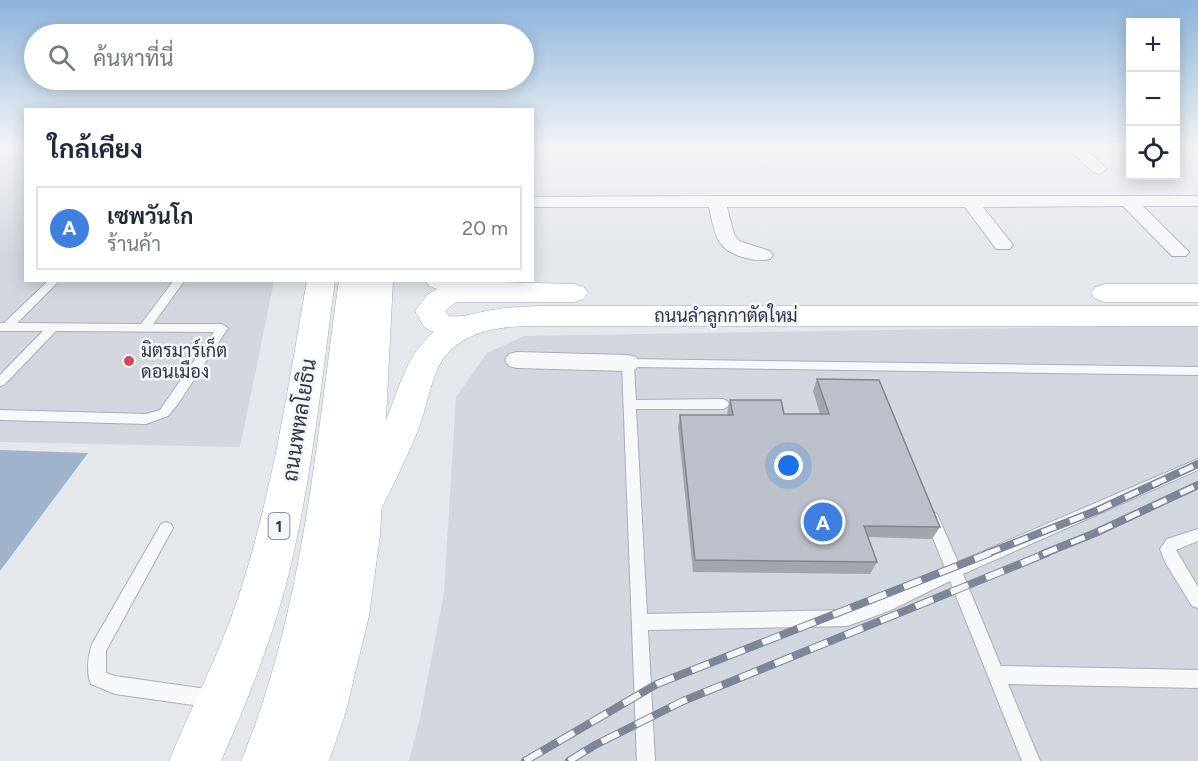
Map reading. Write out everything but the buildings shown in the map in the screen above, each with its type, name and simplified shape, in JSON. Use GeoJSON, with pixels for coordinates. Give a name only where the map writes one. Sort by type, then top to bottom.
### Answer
{"type":"FeatureCollection","features":[{"type":"Feature","properties":{"kind":"main road","name":"ถนนพหลโยธิน"},"geometry":{"type":"LineString","coordinates":[[195,761],[224,700],[255,615],[279,526],[287,493],[321,282]]}},
{"type":"Feature","properties":{"kind":"main road"},"geometry":{"type":"LineString","coordinates":[[267,761],[290,699],[311,603],[324,524],[353,282]]}},
{"type":"Feature","properties":{"kind":"main road"},"geometry":{"type":"LineString","coordinates":[[303,761],[320,715],[347,616],[363,505],[379,282]]}},
{"type":"Feature","properties":{"kind":"main road","name":"ถนนลำลูกกาตัดใหม่"},"geometry":{"type":"LineString","coordinates":[[444,282],[472,292],[1198,293]]}},
{"type":"Feature","properties":{"kind":"main road"},"geometry":{"type":"LineString","coordinates":[[465,327],[437,324],[432,319],[430,311],[436,301],[444,296],[472,292]]}},
{"type":"Feature","properties":{"kind":"main road","name":"ถนนลำลูกกาตัดใหม่"},"geometry":{"type":"LineString","coordinates":[[363,505],[401,426],[420,372],[428,357],[440,343],[465,327],[487,319],[526,316],[1198,316]]}},
{"type":"Feature","properties":{"kind":"street"},"geometry":{"type":"LineString","coordinates":[[717,201],[728,243],[734,249],[742,252],[763,255]]}},
{"type":"Feature","properties":{"kind":"street"},"geometry":{"type":"LineString","coordinates":[[970,201],[1003,245]]}},
{"type":"Feature","properties":{"kind":"street"},"geometry":{"type":"LineString","coordinates":[[1128,201],[1179,252]]}},
{"type":"Feature","properties":{"kind":"street"},"geometry":{"type":"LineString","coordinates":[[534,202],[1128,201],[1195,203]]}},
{"type":"Feature","properties":{"kind":"street"},"geometry":{"type":"LineString","coordinates":[[517,360],[628,363]]}},
{"type":"Feature","properties":{"kind":"lane"},"geometry":{"type":"LineString","coordinates":[[3,327],[53,282]]}},
{"type":"Feature","properties":{"kind":"lane"},"geometry":{"type":"LineString","coordinates":[[144,328],[178,282]]}},
{"type":"Feature","properties":{"kind":"lane"},"geometry":{"type":"LineString","coordinates":[[0,415],[146,419],[164,413],[222,328],[3,327]]}},
{"type":"Feature","properties":{"kind":"lane"},"geometry":{"type":"LineString","coordinates":[[0,382],[53,327]]}},
{"type":"Feature","properties":{"kind":"lane"},"geometry":{"type":"LineString","coordinates":[[646,761],[628,363],[1198,371]]}},
{"type":"Feature","properties":{"kind":"lane"},"geometry":{"type":"LineString","coordinates":[[873,368],[879,384]]}},
{"type":"Feature","properties":{"kind":"lane"},"geometry":{"type":"LineString","coordinates":[[631,405],[723,404]]}},
{"type":"Feature","properties":{"kind":"lane"},"geometry":{"type":"LineString","coordinates":[[640,622],[847,618],[883,606],[954,571],[1198,464]]}},
{"type":"Feature","properties":{"kind":"lane"},"geometry":{"type":"LineString","coordinates":[[928,508],[1031,761]]}},
{"type":"Feature","properties":{"kind":"lane"},"geometry":{"type":"LineString","coordinates":[[166,528],[98,650],[97,678],[115,685],[224,700]]}},
{"type":"Feature","properties":{"kind":"lane"},"geometry":{"type":"LineString","coordinates":[[1198,534],[1172,544],[1168,549],[1171,559],[1198,601]]}},
{"type":"Feature","properties":{"kind":"lane"},"geometry":{"type":"LineString","coordinates":[[995,675],[1198,680]]}},
{"type":"Feature","properties":{"kind":"shaded area","name":"มิตรมาร์เก็ต ดอนเมือง"},"geometry":{"type":"Polygon","coordinates":[[[0,182],[24,182],[24,282],[274,282],[240,447],[0,442],[0,182]]]}},
{"type":"Feature","properties":{"kind":"shaded area"},"geometry":{"type":"Polygon","coordinates":[[[1198,325],[1198,761],[409,761],[420,718],[444,593],[456,397],[487,353],[524,336],[1198,325]]]}},
{"type":"Feature","properties":{"kind":"water"},"geometry":{"type":"Polygon","coordinates":[[[0,450],[88,453],[0,571],[0,450]]]}},
{"type":"Feature","properties":{"kind":"railway"},"geometry":{"type":"LineString","coordinates":[[986,554],[1098,510],[1198,464]]}},
{"type":"Feature","properties":{"kind":"railway"},"geometry":{"type":"LineString","coordinates":[[1043,554],[1095,533],[1198,485]]}},
{"type":"Feature","properties":{"kind":"railway"},"geometry":{"type":"LineString","coordinates":[[525,761],[657,684],[990,553]]}},
{"type":"Feature","properties":{"kind":"railway"},"geometry":{"type":"LineString","coordinates":[[569,761],[595,745],[683,701],[1047,553]]}},
{"type":"Feature","properties":{"kind":"place","name":"มิตรมาร์เก็ต ดอนเมือง"},"geometry":{"type":"Point","coordinates":[129,361]}},
{"type":"Feature","properties":{"kind":"place","name":"เซพวันโก"},"geometry":{"type":"Point","coordinates":[823,522]}}]}
